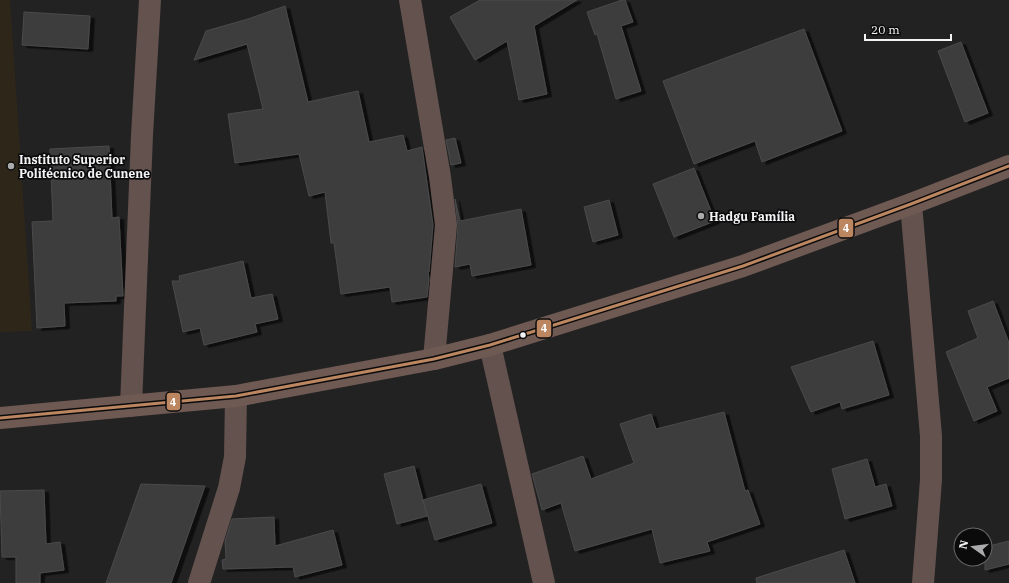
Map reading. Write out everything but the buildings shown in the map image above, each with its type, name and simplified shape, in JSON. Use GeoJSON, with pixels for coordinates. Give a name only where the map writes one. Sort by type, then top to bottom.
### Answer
{"type":"FeatureCollection","features":[{"type":"Feature","properties":{"kind":"main road"},"geometry":{"type":"LineString","coordinates":[[0,418],[236,396],[434,359],[490,345],[743,266],[1009,166]]}},
{"type":"Feature","properties":{"kind":"street"},"geometry":{"type":"LineString","coordinates":[[131,406],[142,135],[150,0]]}},
{"type":"Feature","properties":{"kind":"street"},"geometry":{"type":"LineString","coordinates":[[410,0],[440,177],[446,225],[434,359]]}},
{"type":"Feature","properties":{"kind":"street"},"geometry":{"type":"LineString","coordinates":[[911,204],[931,436],[931,480],[923,583]]}},
{"type":"Feature","properties":{"kind":"street"},"geometry":{"type":"LineString","coordinates":[[490,345],[544,583]]}},
{"type":"Feature","properties":{"kind":"street"},"geometry":{"type":"LineString","coordinates":[[199,583],[229,488],[235,457],[236,396]]}},
{"type":"Feature","properties":{"kind":"shaded area","name":"Instituto Superior Politécnico de Cunene"},"geometry":{"type":"Polygon","coordinates":[[[0,0],[10,0],[32,331],[0,332],[0,0]]]}},
{"type":"Feature","properties":{"kind":"transit line","name":"4"},"geometry":{"type":"LineString","coordinates":[[0,418],[236,396],[434,359],[490,345],[743,266],[1009,166]]}},
{"type":"Feature","properties":{"kind":"place","name":"Instituto Superior Politécnico de Cunene"},"geometry":{"type":"Point","coordinates":[11,166]}},
{"type":"Feature","properties":{"kind":"place","name":"Hadgu Família"},"geometry":{"type":"Point","coordinates":[701,216]}}]}
